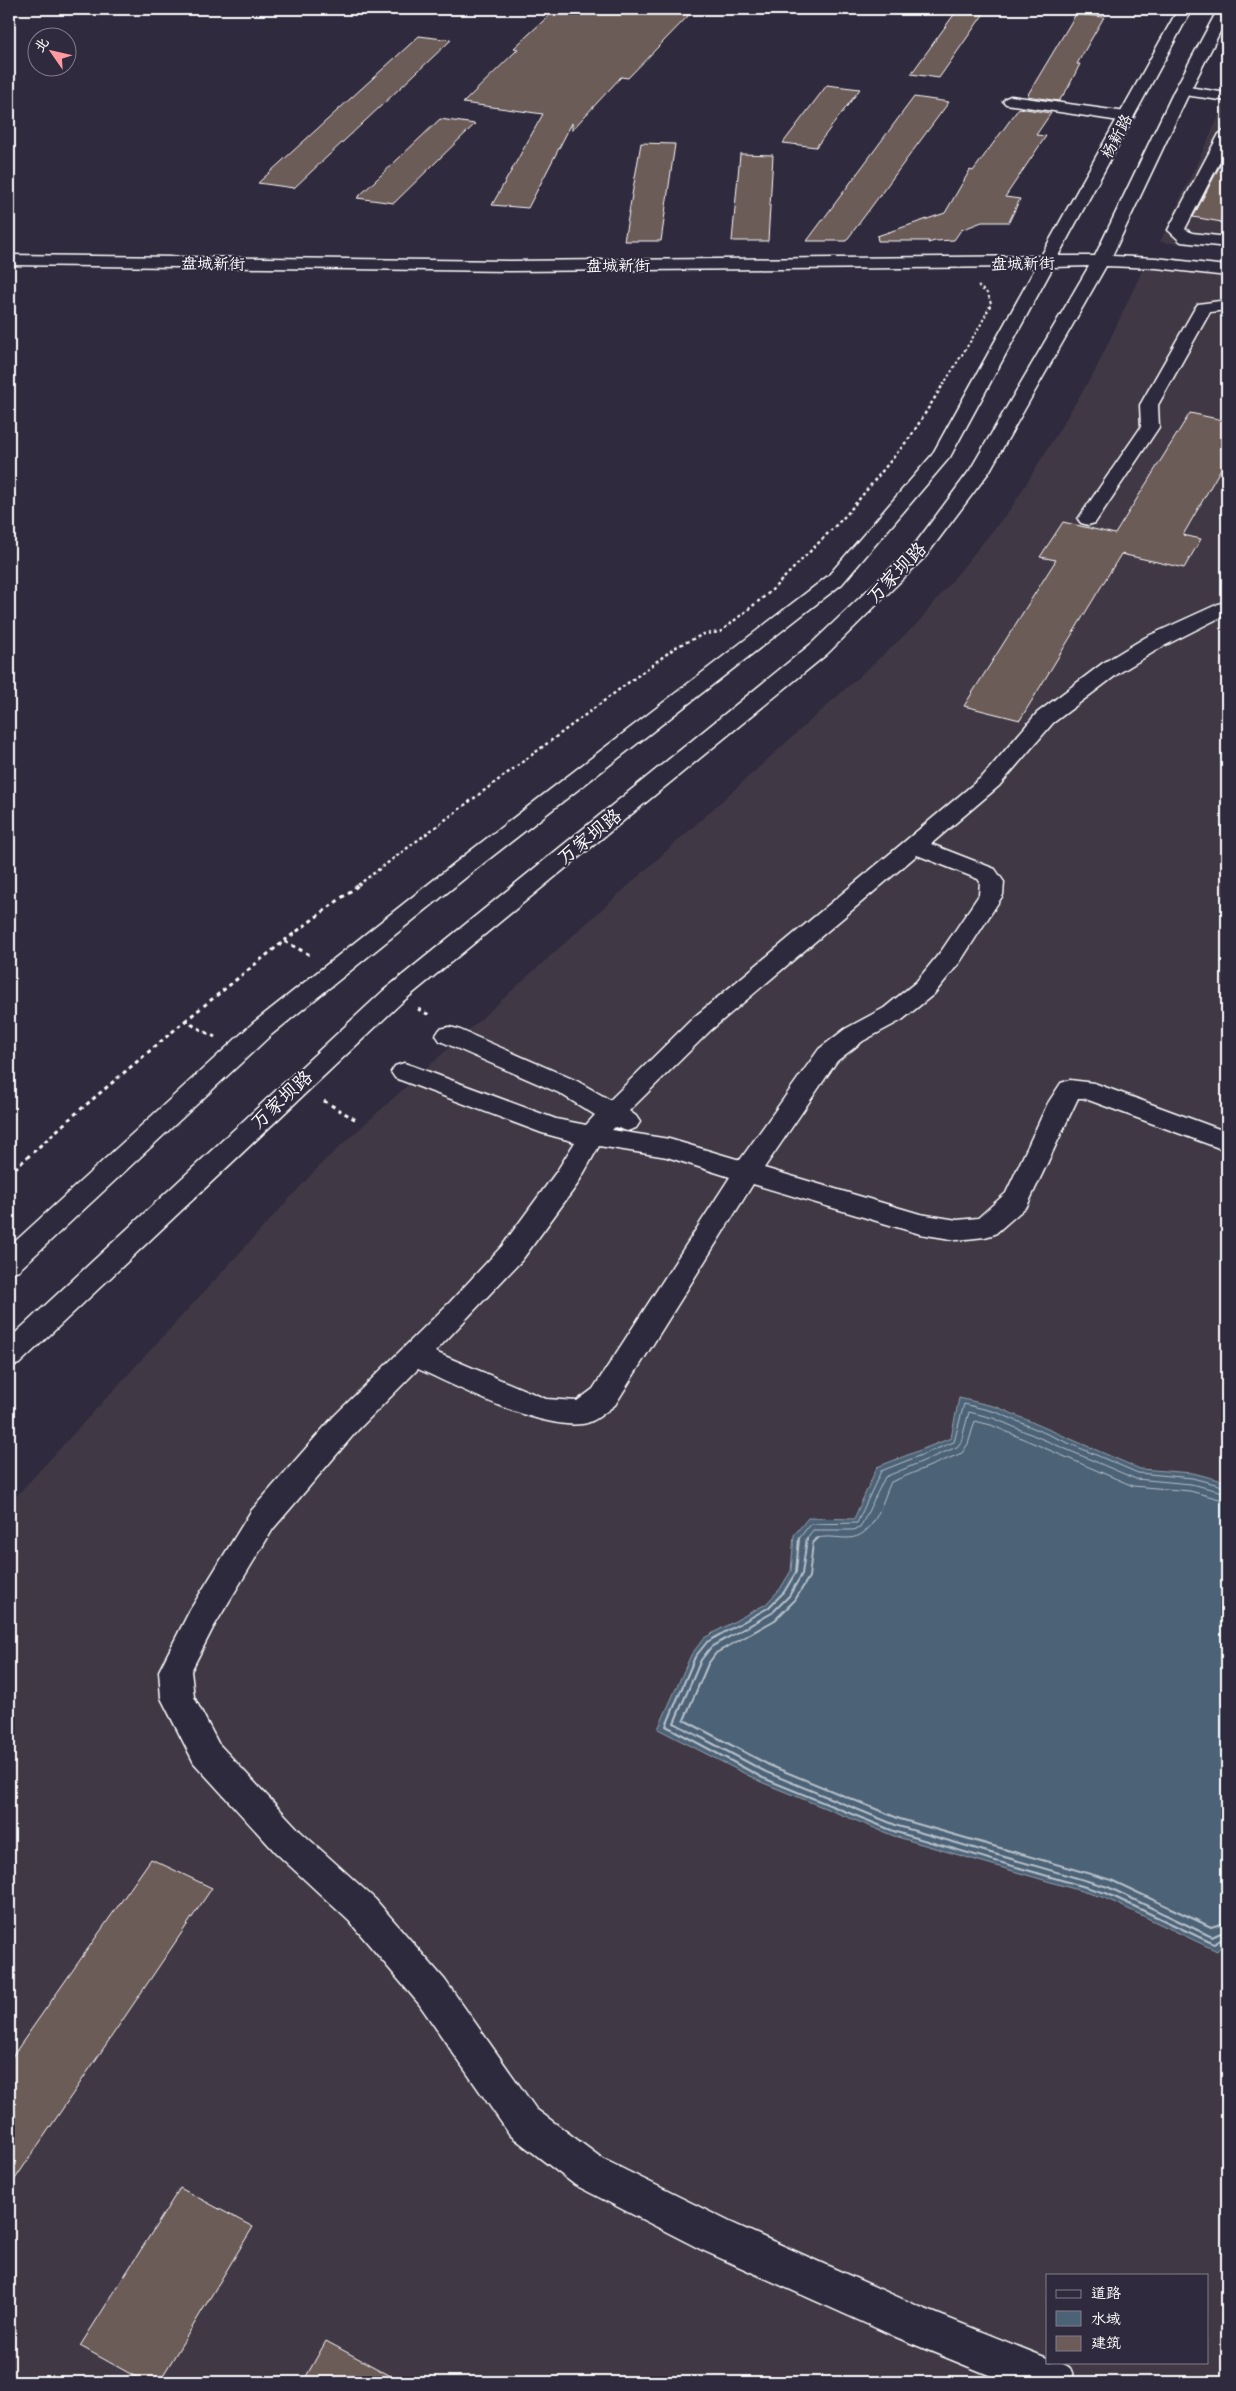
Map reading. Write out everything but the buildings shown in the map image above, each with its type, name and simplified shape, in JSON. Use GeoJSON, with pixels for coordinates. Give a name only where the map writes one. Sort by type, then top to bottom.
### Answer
{"type":"FeatureCollection","features":[{"type":"Feature","properties":{"kind":"main road","name":"杨新路"},"geometry":{"type":"LineString","coordinates":[[1048,263],[1185,9]]}},
{"type":"Feature","properties":{"kind":"main road"},"geometry":{"type":"LineString","coordinates":[[1101,261],[1182,91],[1225,9]]}},
{"type":"Feature","properties":{"kind":"main road"},"geometry":{"type":"LineString","coordinates":[[1182,91],[1227,97]]}},
{"type":"Feature","properties":{"kind":"main road"},"geometry":{"type":"LineString","coordinates":[[1011,101],[1126,117]]}},
{"type":"Feature","properties":{"kind":"main road"},"geometry":{"type":"LineString","coordinates":[[1227,134],[1176,230],[1187,238],[1227,242]]}},
{"type":"Feature","properties":{"kind":"main road","name":"盘城新街"},"geometry":{"type":"LineString","coordinates":[[9,260],[501,266],[1048,263],[1101,261],[1156,263],[1227,271]]}},
{"type":"Feature","properties":{"kind":"main road","name":"万家坝路"},"geometry":{"type":"LineString","coordinates":[[9,1356],[392,997],[819,649],[919,552],[979,472],[1101,261]]}},
{"type":"Feature","properties":{"kind":"main road","name":"万家坝路"},"geometry":{"type":"LineString","coordinates":[[9,1263],[262,1029],[477,856],[836,580],[940,457],[1048,263]]}},
{"type":"Feature","properties":{"kind":"main road"},"geometry":{"type":"LineString","coordinates":[[1088,519],[1150,427],[1149,404],[1204,308],[1227,305]]}},
{"type":"Feature","properties":{"kind":"main road"},"geometry":{"type":"LineString","coordinates":[[1056,2382],[910,2322],[725,2240],[589,2172],[523,2122],[432,1992],[362,1910],[288,1842],[206,1753],[178,1698],[175,1671],[201,1619],[262,1520],[345,1424],[460,1310],[512,1253],[567,1178],[592,1136],[612,1113],[702,1024],[991,781],[1045,718],[1111,668],[1140,650],[1227,606]]}},
{"type":"Feature","properties":{"kind":"main road"},"geometry":{"type":"LineString","coordinates":[[413,1355],[543,1410],[582,1413],[604,1397],[746,1173],[828,1055],[854,1035],[893,1014],[925,988],[951,956],[991,895],[992,882],[987,874],[915,846]]}},
{"type":"Feature","properties":{"kind":"main road"},"geometry":{"type":"LineString","coordinates":[[449,1035],[568,1087],[669,1148]]}},
{"type":"Feature","properties":{"kind":"main road"},"geometry":{"type":"LineString","coordinates":[[404,1072],[551,1127],[592,1136],[669,1148],[875,1212],[920,1224],[957,1230],[985,1227],[1018,1199],[1061,1103],[1070,1089],[1085,1089],[1227,1142]]}},
{"type":"Feature","properties":{"kind":"path"},"geometry":{"type":"LineString","coordinates":[[284,941],[676,647],[704,634],[720,632],[770,592],[847,514],[911,436],[980,326],[991,304],[988,294],[977,285]]}},
{"type":"Feature","properties":{"kind":"shaded area"},"geometry":{"type":"Polygon","coordinates":[[[1227,98],[1227,248],[1160,242],[1219,116],[1227,98]]]}},
{"type":"Feature","properties":{"kind":"shaded area"},"geometry":{"type":"Polygon","coordinates":[[[1143,269],[1227,277],[1227,2382],[9,2382],[9,1504],[324,1161],[916,625],[1012,507],[1095,371],[1143,269]]]}},
{"type":"Feature","properties":{"kind":"water"},"geometry":{"type":"Polygon","coordinates":[[[959,1398],[997,1407],[1140,1469],[1193,1473],[1227,1482],[1227,1939],[1217,1951],[1105,1898],[894,1836],[761,1782],[658,1729],[691,1655],[704,1638],[766,1604],[780,1589],[791,1571],[794,1535],[808,1518],[854,1519],[877,1467],[951,1438],[959,1398]]]}}]}
